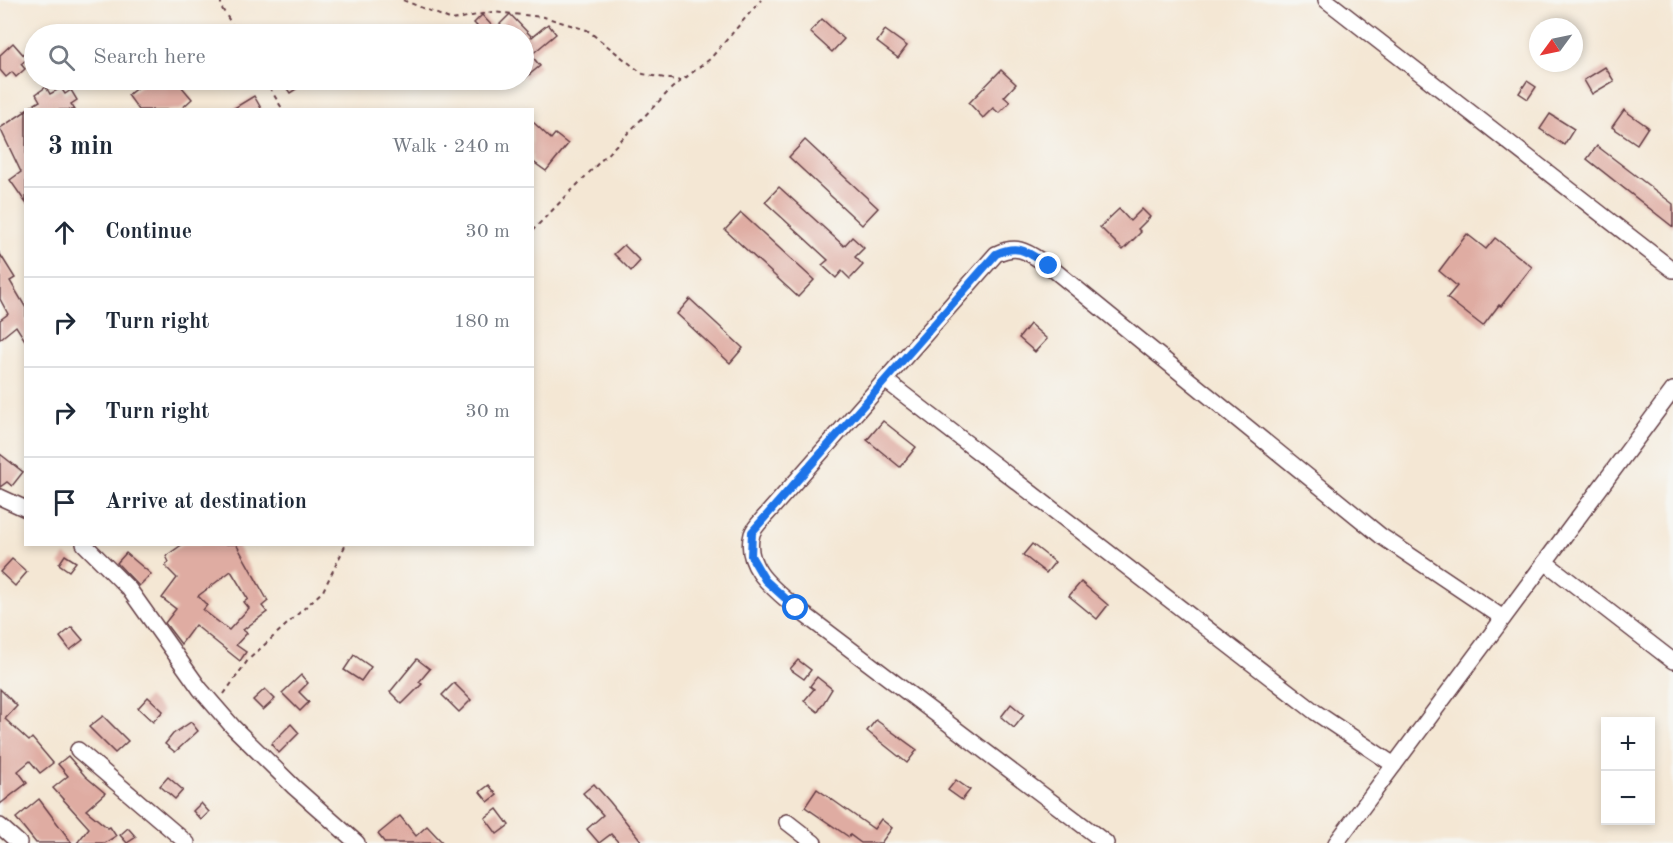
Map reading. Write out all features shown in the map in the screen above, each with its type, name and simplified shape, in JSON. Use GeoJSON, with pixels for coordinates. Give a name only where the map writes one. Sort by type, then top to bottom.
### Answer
{"type":"FeatureCollection","features":[{"type":"Feature","properties":{"kind":"street"},"geometry":{"type":"LineString","coordinates":[[1326,0],[1673,270]]}},
{"type":"Feature","properties":{"kind":"street"},"geometry":{"type":"LineString","coordinates":[[1106,843],[796,608],[765,580],[751,556],[752,532],[996,254],[1011,248],[1025,251],[1049,266],[1381,536],[1503,618]]}},
{"type":"Feature","properties":{"kind":"street"},"geometry":{"type":"LineString","coordinates":[[885,380],[1315,712],[1394,765]]}},
{"type":"Feature","properties":{"kind":"street"},"geometry":{"type":"LineString","coordinates":[[1336,843],[1673,390]]}},
{"type":"Feature","properties":{"kind":"street"},"geometry":{"type":"LineString","coordinates":[[0,497],[24,508]]}},
{"type":"Feature","properties":{"kind":"street"},"geometry":{"type":"LineString","coordinates":[[86,546],[129,588],[156,629],[215,706],[266,761],[357,843]]}},
{"type":"Feature","properties":{"kind":"street"},"geometry":{"type":"LineString","coordinates":[[1545,562],[1673,661]]}},
{"type":"Feature","properties":{"kind":"street"},"geometry":{"type":"LineString","coordinates":[[78,750],[187,843]]}},
{"type":"Feature","properties":{"kind":"street"},"geometry":{"type":"LineString","coordinates":[[787,822],[814,843]]}},
{"type":"Feature","properties":{"kind":"street"},"geometry":{"type":"LineString","coordinates":[[0,826],[19,843]]}},
{"type":"Feature","properties":{"kind":"path"},"geometry":{"type":"LineString","coordinates":[[221,0],[221,7],[232,24]]}},
{"type":"Feature","properties":{"kind":"path"},"geometry":{"type":"LineString","coordinates":[[403,0],[452,21],[492,12],[544,17],[587,30],[643,74],[681,81]]}},
{"type":"Feature","properties":{"kind":"path"},"geometry":{"type":"LineString","coordinates":[[534,229],[681,81],[710,59],[761,0]]}},
{"type":"Feature","properties":{"kind":"path"},"geometry":{"type":"LineString","coordinates":[[271,90],[282,108]]}},
{"type":"Feature","properties":{"kind":"path"},"geometry":{"type":"LineString","coordinates":[[215,706],[248,660],[323,591],[345,546]]}},
{"type":"Feature","properties":{"kind":"building"},"geometry":{"type":"Polygon","coordinates":[[[510,14],[520,24],[500,24],[510,14]]]}},
{"type":"Feature","properties":{"kind":"building"},"geometry":{"type":"Polygon","coordinates":[[[482,15],[490,24],[474,23],[482,15]]]}},
{"type":"Feature","properties":{"kind":"building"},"geometry":{"type":"Polygon","coordinates":[[[822,19],[844,39],[832,52],[810,32],[822,19]]]}},
{"type":"Feature","properties":{"kind":"building"},"geometry":{"type":"Polygon","coordinates":[[[548,24],[556,34],[534,52],[534,35],[548,24]]]}},
{"type":"Feature","properties":{"kind":"building"},"geometry":{"type":"Polygon","coordinates":[[[885,30],[907,46],[898,58],[877,42],[885,30]]]}},
{"type":"Feature","properties":{"kind":"building"},"geometry":{"type":"Polygon","coordinates":[[[13,43],[24,56],[24,62],[21,64],[24,70],[16,77],[12,72],[6,77],[0,70],[0,55],[13,43]]]}},
{"type":"Feature","properties":{"kind":"building"},"geometry":{"type":"Polygon","coordinates":[[[534,59],[540,66],[534,71],[534,59]]]}},
{"type":"Feature","properties":{"kind":"building"},"geometry":{"type":"Polygon","coordinates":[[[1605,67],[1614,81],[1592,94],[1584,80],[1605,67]]]}},
{"type":"Feature","properties":{"kind":"building"},"geometry":{"type":"Polygon","coordinates":[[[1001,70],[1016,84],[1004,97],[1010,102],[999,113],[993,108],[983,118],[969,103],[1001,70]]]}},
{"type":"Feature","properties":{"kind":"building"},"geometry":{"type":"Polygon","coordinates":[[[1527,81],[1536,87],[1528,99],[1519,93],[1527,81]]]}},
{"type":"Feature","properties":{"kind":"building"},"geometry":{"type":"Polygon","coordinates":[[[42,90],[48,90],[50,94],[62,90],[65,94],[71,90],[77,100],[71,104],[74,108],[28,108],[40,101],[36,94],[42,90]]]}},
{"type":"Feature","properties":{"kind":"building"},"geometry":{"type":"Polygon","coordinates":[[[134,90],[184,90],[192,99],[182,108],[138,108],[128,95],[134,90]]]}},
{"type":"Feature","properties":{"kind":"building"},"geometry":{"type":"Polygon","coordinates":[[[254,96],[261,108],[234,108],[254,96]]]}},
{"type":"Feature","properties":{"kind":"building"},"geometry":{"type":"Polygon","coordinates":[[[1624,110],[1648,127],[1637,144],[1612,127],[1624,110]]]}},
{"type":"Feature","properties":{"kind":"building"},"geometry":{"type":"Polygon","coordinates":[[[24,112],[24,200],[10,180],[21,172],[0,128],[24,112]]]}},
{"type":"Feature","properties":{"kind":"building"},"geometry":{"type":"Polygon","coordinates":[[[1550,114],[1574,129],[1564,145],[1540,129],[1550,114]]]}},
{"type":"Feature","properties":{"kind":"building"},"geometry":{"type":"Polygon","coordinates":[[[534,123],[551,139],[555,134],[568,144],[546,171],[534,162],[534,123]]]}},
{"type":"Feature","properties":{"kind":"building"},"geometry":{"type":"Polygon","coordinates":[[[805,140],[878,208],[862,225],[789,157],[805,140]]]}},
{"type":"Feature","properties":{"kind":"building"},"geometry":{"type":"Polygon","coordinates":[[[1597,146],[1673,204],[1673,227],[1587,159],[1597,146]]]}},
{"type":"Feature","properties":{"kind":"building"},"geometry":{"type":"Polygon","coordinates":[[[779,187],[844,246],[852,237],[864,248],[855,257],[863,265],[850,279],[842,271],[836,278],[822,265],[828,260],[765,202],[779,187]]]}},
{"type":"Feature","properties":{"kind":"building"},"geometry":{"type":"Polygon","coordinates":[[[1119,209],[1130,221],[1142,209],[1150,217],[1138,229],[1141,232],[1123,250],[1100,227],[1119,209]]]}},
{"type":"Feature","properties":{"kind":"building"},"geometry":{"type":"Polygon","coordinates":[[[741,213],[814,280],[798,297],[725,230],[741,213]]]}},
{"type":"Feature","properties":{"kind":"building"},"geometry":{"type":"Polygon","coordinates":[[[1467,234],[1486,249],[1495,238],[1532,267],[1483,326],[1447,298],[1457,286],[1439,271],[1467,234]]]}},
{"type":"Feature","properties":{"kind":"building"},"geometry":{"type":"Polygon","coordinates":[[[624,245],[640,261],[631,271],[614,254],[624,245]]]}},
{"type":"Feature","properties":{"kind":"building"},"geometry":{"type":"Polygon","coordinates":[[[0,254],[15,278],[10,281],[24,305],[24,339],[16,326],[0,339],[0,320],[8,314],[0,299],[0,254]]]}},
{"type":"Feature","properties":{"kind":"building"},"geometry":{"type":"Polygon","coordinates":[[[690,299],[743,348],[730,363],[677,314],[690,299]]]}},
{"type":"Feature","properties":{"kind":"building"},"geometry":{"type":"Polygon","coordinates":[[[1030,324],[1047,339],[1035,352],[1019,338],[1030,324]]]}},
{"type":"Feature","properties":{"kind":"building"},"geometry":{"type":"Polygon","coordinates":[[[883,421],[916,447],[900,467],[867,440],[883,421]]]}},
{"type":"Feature","properties":{"kind":"building"},"geometry":{"type":"Polygon","coordinates":[[[0,454],[23,472],[12,486],[7,482],[0,487],[0,454]]]}},
{"type":"Feature","properties":{"kind":"building"},"geometry":{"type":"Polygon","coordinates":[[[1032,544],[1055,562],[1046,573],[1023,555],[1032,544]]]}},
{"type":"Feature","properties":{"kind":"building"},"geometry":{"type":"Polygon","coordinates":[[[180,546],[237,546],[268,601],[262,606],[267,612],[243,630],[247,633],[236,645],[246,652],[240,661],[195,625],[181,644],[165,623],[176,609],[162,598],[177,578],[165,566],[169,562],[166,556],[180,546]],[[231,571],[198,596],[207,605],[203,610],[229,630],[249,608],[244,602],[248,599],[231,571]]]}},
{"type":"Feature","properties":{"kind":"building"},"geometry":{"type":"Polygon","coordinates":[[[126,553],[151,574],[139,586],[117,563],[126,553]]]}},
{"type":"Feature","properties":{"kind":"building"},"geometry":{"type":"Polygon","coordinates":[[[65,555],[76,562],[69,571],[59,564],[65,555]]]}},
{"type":"Feature","properties":{"kind":"building"},"geometry":{"type":"Polygon","coordinates":[[[12,559],[27,572],[15,586],[0,572],[12,559]]]}},
{"type":"Feature","properties":{"kind":"building"},"geometry":{"type":"Polygon","coordinates":[[[1081,582],[1108,605],[1097,619],[1069,596],[1081,582]]]}},
{"type":"Feature","properties":{"kind":"building"},"geometry":{"type":"Polygon","coordinates":[[[72,627],[83,640],[70,650],[60,637],[72,627]]]}},
{"type":"Feature","properties":{"kind":"building"},"geometry":{"type":"Polygon","coordinates":[[[354,655],[371,667],[361,681],[344,670],[354,655]]]}},
{"type":"Feature","properties":{"kind":"building"},"geometry":{"type":"Polygon","coordinates":[[[417,659],[430,669],[419,682],[422,684],[402,704],[390,692],[417,659]]]}},
{"type":"Feature","properties":{"kind":"building"},"geometry":{"type":"Polygon","coordinates":[[[798,660],[811,670],[804,679],[790,669],[798,660]]]}},
{"type":"Feature","properties":{"kind":"building"},"geometry":{"type":"Polygon","coordinates":[[[301,675],[308,683],[299,692],[309,702],[300,711],[282,693],[301,675]]]}},
{"type":"Feature","properties":{"kind":"building"},"geometry":{"type":"Polygon","coordinates":[[[817,677],[832,689],[818,712],[804,701],[814,689],[810,686],[817,677]]]}},
{"type":"Feature","properties":{"kind":"building"},"geometry":{"type":"Polygon","coordinates":[[[454,683],[471,700],[459,712],[442,695],[454,683]]]}},
{"type":"Feature","properties":{"kind":"building"},"geometry":{"type":"Polygon","coordinates":[[[0,689],[17,706],[5,719],[29,741],[32,738],[53,763],[40,773],[30,761],[18,771],[27,783],[0,804],[0,689]]]}},
{"type":"Feature","properties":{"kind":"building"},"geometry":{"type":"Polygon","coordinates":[[[265,689],[275,699],[263,710],[253,700],[265,689]]]}},
{"type":"Feature","properties":{"kind":"building"},"geometry":{"type":"Polygon","coordinates":[[[148,697],[163,711],[153,722],[138,708],[148,697]]]}},
{"type":"Feature","properties":{"kind":"building"},"geometry":{"type":"Polygon","coordinates":[[[1011,704],[1024,715],[1014,728],[1001,717],[1011,704]]]}},
{"type":"Feature","properties":{"kind":"building"},"geometry":{"type":"Polygon","coordinates":[[[103,716],[128,741],[115,753],[89,727],[103,716]]]}},
{"type":"Feature","properties":{"kind":"building"},"geometry":{"type":"Polygon","coordinates":[[[876,720],[917,750],[907,763],[867,731],[876,720]]]}},
{"type":"Feature","properties":{"kind":"building"},"geometry":{"type":"Polygon","coordinates":[[[191,722],[198,731],[175,752],[165,744],[173,734],[191,722]]]}},
{"type":"Feature","properties":{"kind":"building"},"geometry":{"type":"Polygon","coordinates":[[[291,724],[299,733],[279,753],[271,744],[291,724]]]}},
{"type":"Feature","properties":{"kind":"building"},"geometry":{"type":"Polygon","coordinates":[[[68,756],[85,776],[105,793],[86,810],[108,828],[110,827],[116,836],[105,843],[77,843],[89,828],[53,788],[68,776],[58,764],[68,756]]]}},
{"type":"Feature","properties":{"kind":"building"},"geometry":{"type":"Polygon","coordinates":[[[168,777],[183,790],[175,799],[160,786],[168,777]]]}},
{"type":"Feature","properties":{"kind":"building"},"geometry":{"type":"Polygon","coordinates":[[[956,780],[970,790],[962,800],[948,790],[956,780]]]}},
{"type":"Feature","properties":{"kind":"building"},"geometry":{"type":"Polygon","coordinates":[[[594,784],[643,843],[619,843],[611,834],[599,843],[587,829],[603,815],[583,793],[594,784]]]}},
{"type":"Feature","properties":{"kind":"building"},"geometry":{"type":"Polygon","coordinates":[[[489,785],[497,795],[488,802],[480,792],[489,785]]]}},
{"type":"Feature","properties":{"kind":"building"},"geometry":{"type":"Polygon","coordinates":[[[817,789],[874,829],[881,819],[892,828],[881,843],[861,843],[850,835],[849,837],[805,807],[817,789]]]}},
{"type":"Feature","properties":{"kind":"building"},"geometry":{"type":"Polygon","coordinates":[[[39,799],[72,843],[36,843],[16,818],[39,799]]]}},
{"type":"Feature","properties":{"kind":"building"},"geometry":{"type":"Polygon","coordinates":[[[201,803],[209,812],[201,820],[193,811],[201,803]]]}},
{"type":"Feature","properties":{"kind":"building"},"geometry":{"type":"Polygon","coordinates":[[[497,809],[509,825],[497,834],[485,818],[497,809]]]}},
{"type":"Feature","properties":{"kind":"building"},"geometry":{"type":"Polygon","coordinates":[[[400,816],[416,836],[427,826],[443,843],[385,843],[378,834],[400,816]]]}},
{"type":"Feature","properties":{"kind":"building"},"geometry":{"type":"Polygon","coordinates":[[[128,828],[136,837],[127,843],[120,835],[128,828]]]}},
{"type":"Feature","properties":{"kind":"route"},"geometry":{"type":"LineString","coordinates":[[796,608],[765,580],[751,556],[752,532],[996,254],[1011,248],[1025,251],[1049,266]]}}]}
